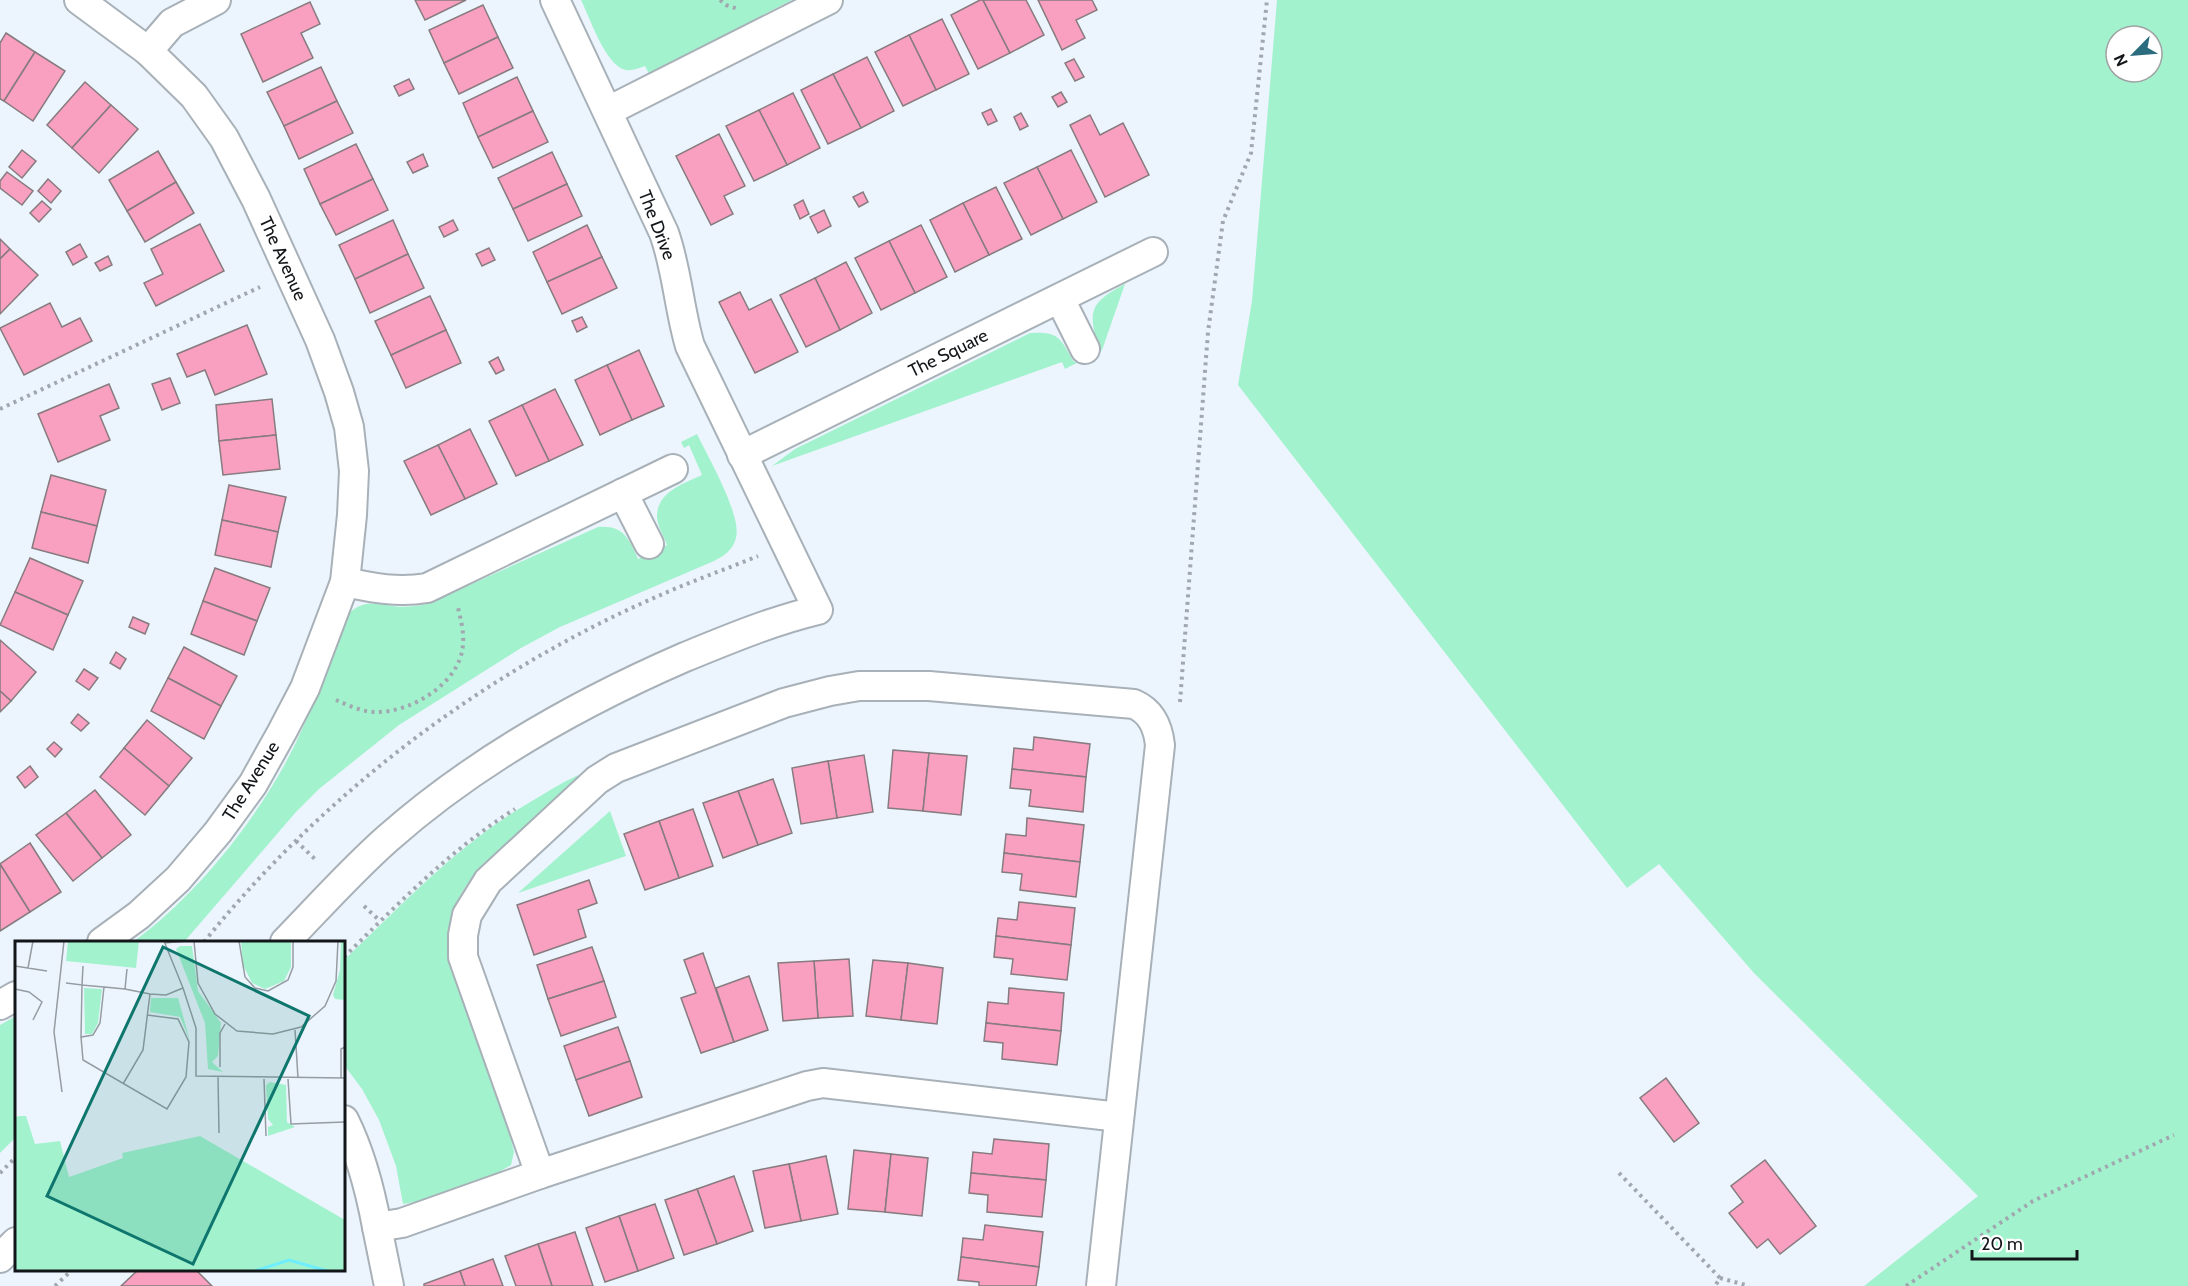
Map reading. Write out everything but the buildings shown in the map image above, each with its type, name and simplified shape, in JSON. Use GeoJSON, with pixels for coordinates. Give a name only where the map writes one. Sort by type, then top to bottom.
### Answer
{"type":"FeatureCollection","features":[{"type":"Feature","properties":{"kind":"street","name":"The Avenue"},"geometry":{"type":"LineString","coordinates":[[79,0],[148,51],[194,96],[224,138],[256,199],[324,350],[349,427],[354,471],[345,582],[306,688],[253,784],[218,832],[178,879],[139,915],[103,941]]}},
{"type":"Feature","properties":{"kind":"street"},"geometry":{"type":"LineString","coordinates":[[148,51],[172,23],[216,0]]}},
{"type":"Feature","properties":{"kind":"street","name":"The Drive"},"geometry":{"type":"LineString","coordinates":[[286,941],[388,838],[467,777],[506,752],[582,707],[647,674],[756,628],[818,610],[690,346],[670,251],[608,111],[555,0]]}},
{"type":"Feature","properties":{"kind":"street"},"geometry":{"type":"LineString","coordinates":[[608,111],[828,0]]}},
{"type":"Feature","properties":{"kind":"street","name":"The Square"},"geometry":{"type":"LineString","coordinates":[[742,455],[1153,252]]}},
{"type":"Feature","properties":{"kind":"street"},"geometry":{"type":"LineString","coordinates":[[1060,299],[1085,349]]}},
{"type":"Feature","properties":{"kind":"street"},"geometry":{"type":"LineString","coordinates":[[345,582],[388,591],[427,588],[673,469]]}},
{"type":"Feature","properties":{"kind":"street"},"geometry":{"type":"LineString","coordinates":[[623,494],[649,544]]}},
{"type":"Feature","properties":{"kind":"street"},"geometry":{"type":"LineString","coordinates":[[540,1174],[463,957],[463,935],[467,915],[488,881],[604,774],[784,703],[822,693],[859,687],[929,686],[1134,704],[1143,708],[1151,717],[1158,730],[1160,745],[1101,1286]]}},
{"type":"Feature","properties":{"kind":"street"},"geometry":{"type":"LineString","coordinates":[[0,1005],[15,997]]}},
{"type":"Feature","properties":{"kind":"street"},"geometry":{"type":"LineString","coordinates":[[377,1227],[402,1223],[540,1174],[789,1091],[824,1083],[1119,1117]]}},
{"type":"Feature","properties":{"kind":"street"},"geometry":{"type":"LineString","coordinates":[[345,1122],[369,1183],[389,1286]]}},
{"type":"Feature","properties":{"kind":"street"},"geometry":{"type":"LineString","coordinates":[[0,1258],[15,1243]]}},
{"type":"Feature","properties":{"kind":"path"},"geometry":{"type":"LineString","coordinates":[[1179,711],[1208,332],[1223,221],[1251,153],[1267,0]]}},
{"type":"Feature","properties":{"kind":"path"},"geometry":{"type":"LineString","coordinates":[[0,409],[270,282]]}},
{"type":"Feature","properties":{"kind":"path"},"geometry":{"type":"LineString","coordinates":[[205,941],[238,902],[304,834],[393,754],[431,724],[474,696],[591,629],[655,597],[761,555]]}},
{"type":"Feature","properties":{"kind":"path"},"geometry":{"type":"LineString","coordinates":[[306,688],[373,712],[398,708],[433,693],[460,661],[464,645],[458,608],[447,579]]}},
{"type":"Feature","properties":{"kind":"path"},"geometry":{"type":"LineString","coordinates":[[345,956],[380,921]]}},
{"type":"Feature","properties":{"kind":"path"},"geometry":{"type":"LineString","coordinates":[[1906,1286],[2034,1201],[2174,1135]]}},
{"type":"Feature","properties":{"kind":"path"},"geometry":{"type":"LineString","coordinates":[[0,1173],[15,1158]]}},
{"type":"Feature","properties":{"kind":"path"},"geometry":{"type":"LineString","coordinates":[[1619,1173],[1720,1278],[1749,1286]]}},
{"type":"Feature","properties":{"kind":"path"},"geometry":{"type":"LineString","coordinates":[[55,1286],[70,1271]]}},
{"type":"Feature","properties":{"kind":"path"},"geometry":{"type":"LineString","coordinates":[[1715,1286],[1720,1278]]}},
{"type":"Feature","properties":{"kind":"green space"},"geometry":{"type":"Polygon","coordinates":[[[581,0],[792,0],[649,74],[645,66],[626,70],[612,60],[599,41],[581,0]]]}},
{"type":"Feature","properties":{"kind":"green space"},"geometry":{"type":"Polygon","coordinates":[[[1277,0],[2188,0],[2188,1286],[1864,1286],[1978,1196],[1754,973],[1659,864],[1627,888],[1238,385],[1252,301],[1277,0]]]}},
{"type":"Feature","properties":{"kind":"green space"},"geometry":{"type":"Polygon","coordinates":[[[1125,284],[1102,350],[1065,369],[1062,362],[772,466],[795,449],[1030,333],[1047,333],[1058,338],[1074,362],[1100,350],[1093,326],[1094,310],[1104,297],[1125,284]]]}},
{"type":"Feature","properties":{"kind":"green space"},"geometry":{"type":"Polygon","coordinates":[[[697,434],[723,486],[734,515],[736,528],[736,538],[728,552],[714,561],[560,627],[521,648],[399,725],[319,789],[296,812],[185,941],[134,941],[156,924],[199,883],[238,836],[272,787],[304,726],[348,614],[359,606],[369,604],[402,607],[427,604],[598,527],[614,528],[624,534],[638,559],[667,545],[657,518],[661,502],[672,490],[702,475],[689,445],[684,448],[681,442],[697,434]]]}},
{"type":"Feature","properties":{"kind":"green space"},"geometry":{"type":"Polygon","coordinates":[[[584,773],[481,866],[460,897],[450,923],[449,945],[453,970],[510,1135],[514,1152],[511,1165],[494,1175],[403,1204],[396,1166],[379,1120],[362,1089],[345,1066],[345,959],[456,855],[506,817],[584,773]]]}},
{"type":"Feature","properties":{"kind":"green space"},"geometry":{"type":"Polygon","coordinates":[[[610,811],[626,856],[518,893],[610,811]]]}},
{"type":"Feature","properties":{"kind":"green space"},"geometry":{"type":"Polygon","coordinates":[[[15,1017],[15,1138],[0,1153],[0,1025],[15,1017]]]}}]}
